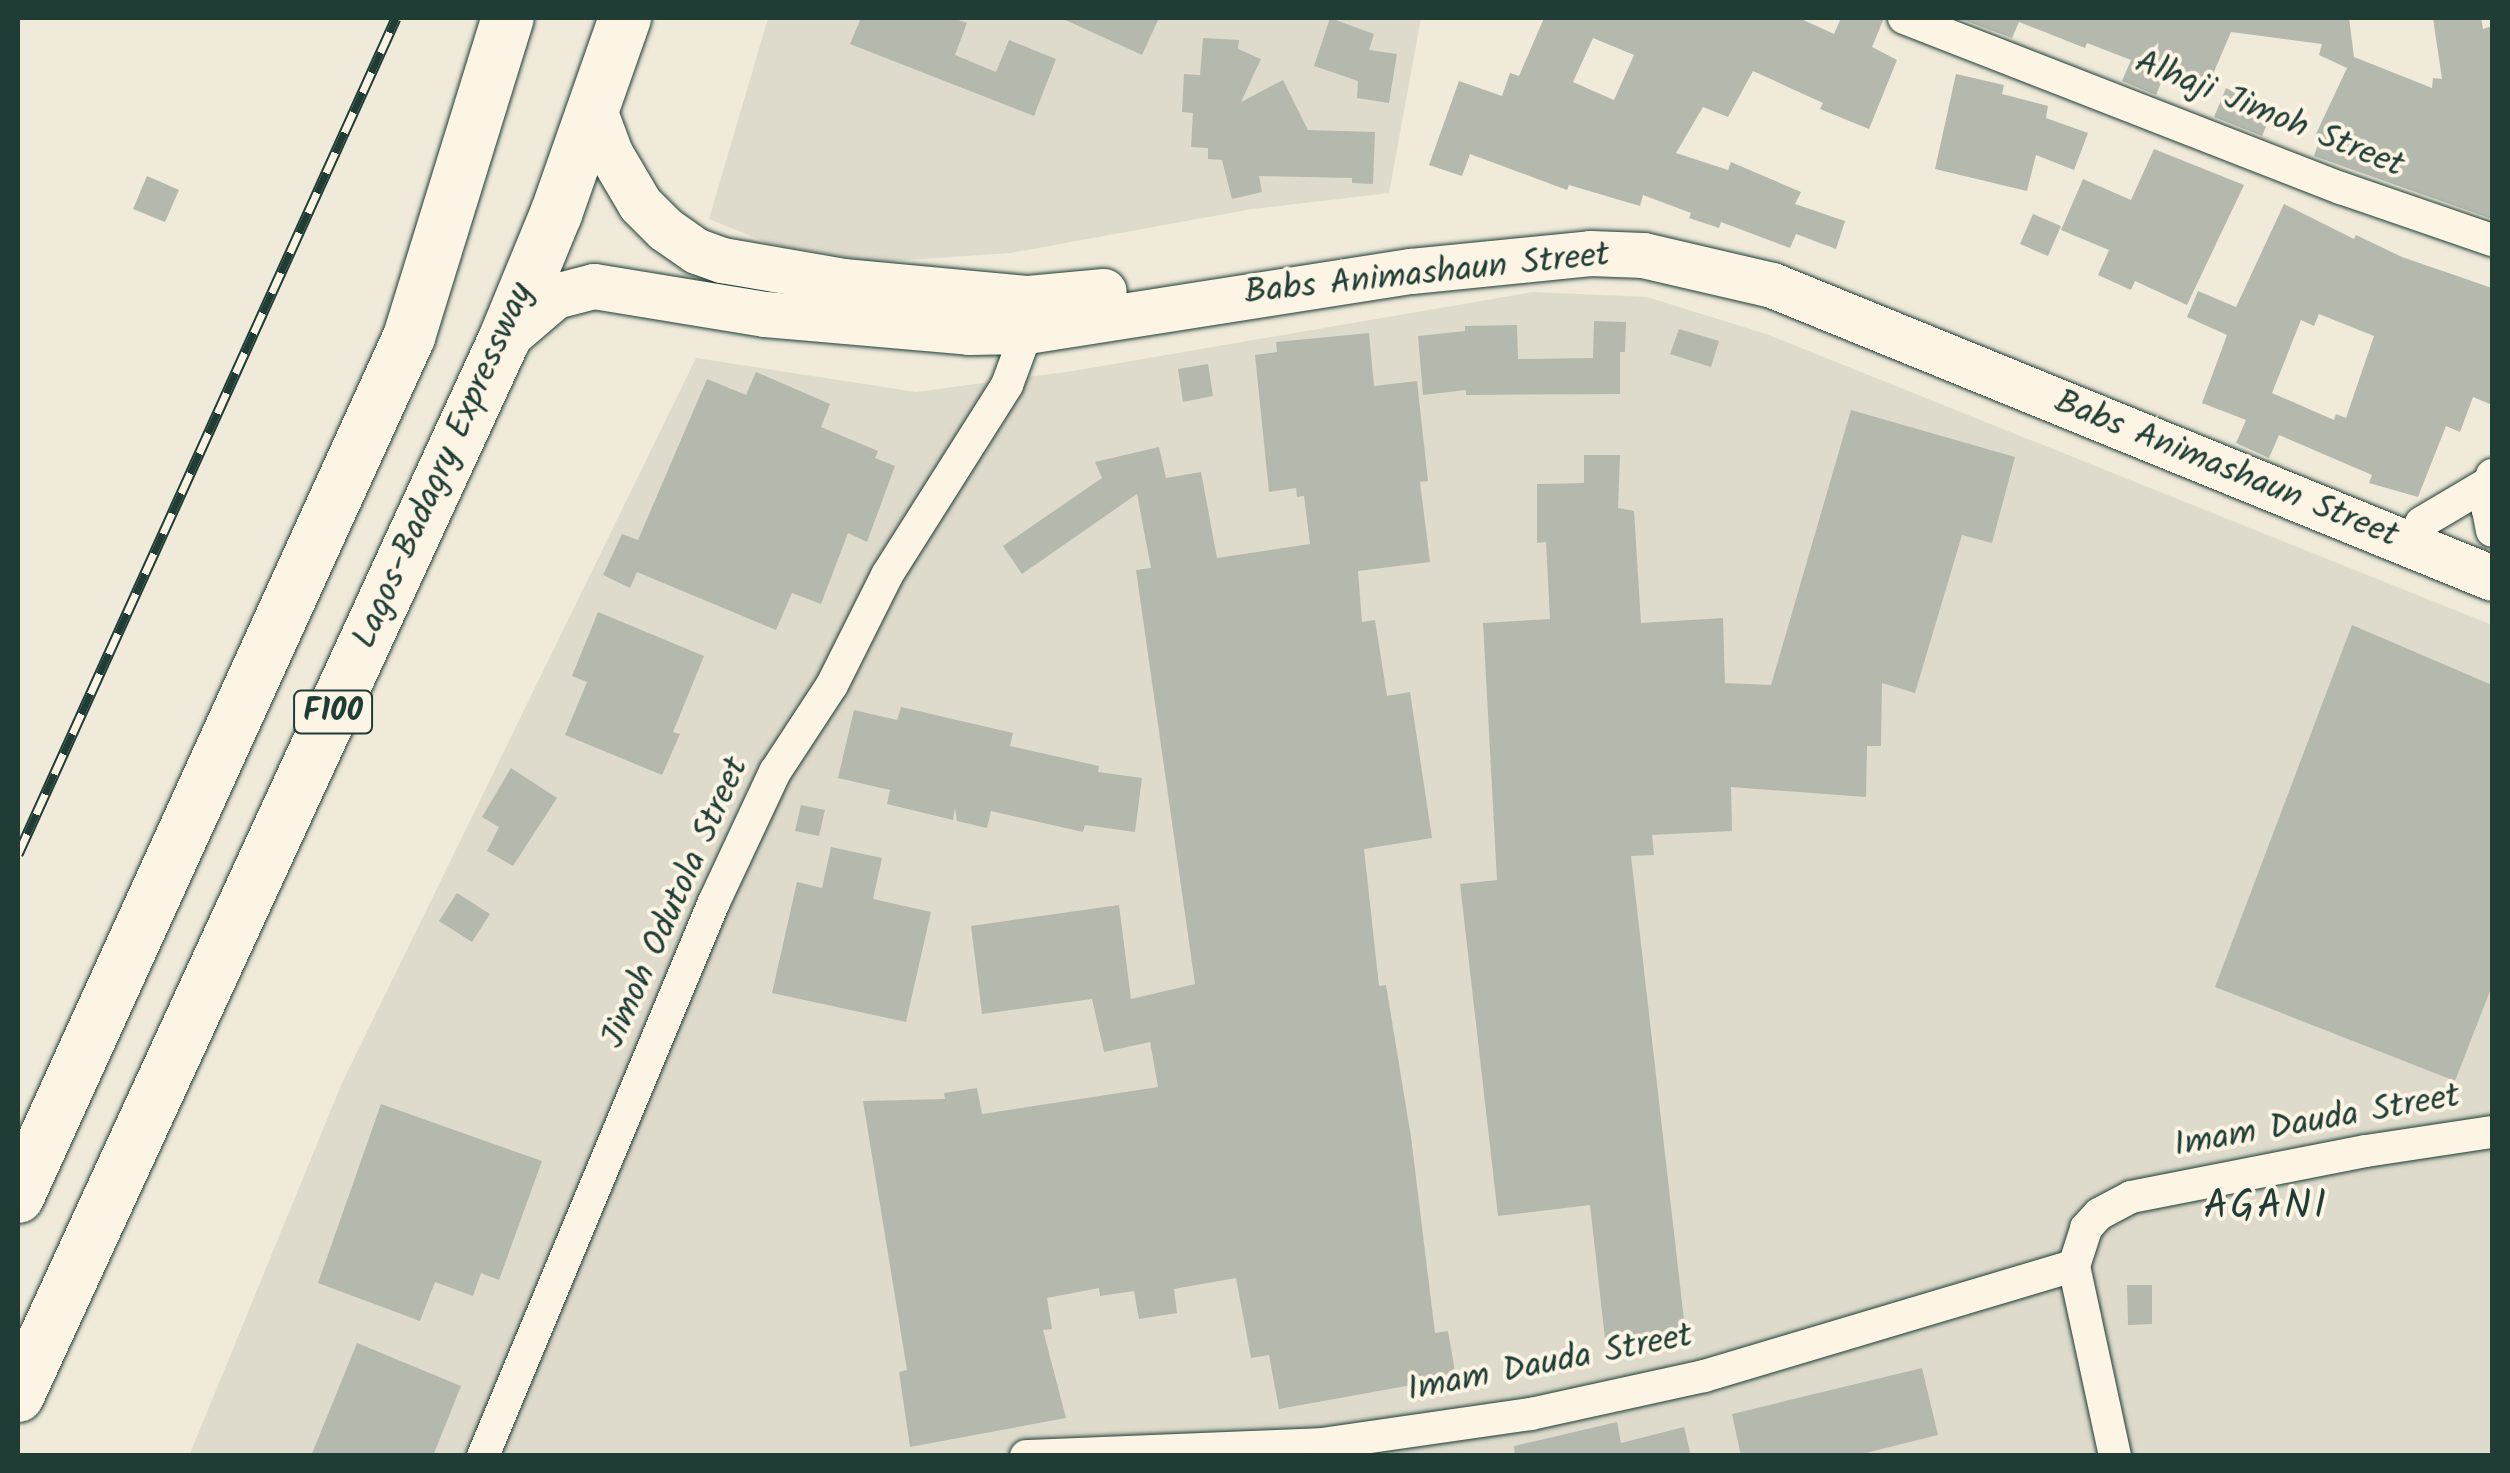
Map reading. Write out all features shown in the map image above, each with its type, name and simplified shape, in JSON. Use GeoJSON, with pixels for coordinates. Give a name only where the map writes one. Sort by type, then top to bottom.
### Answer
{"type":"FeatureCollection","features":[{"type":"Feature","properties":{"kind":"highway","name":"F100"},"geometry":{"type":"LineString","coordinates":[[18,1197],[408,337],[508,18]]}},
{"type":"Feature","properties":{"kind":"highway","name":"Lagos-Badagry Expressway"},"geometry":{"type":"LineString","coordinates":[[18,1396],[504,340],[556,214],[625,18]]}},
{"type":"Feature","properties":{"kind":"main road","name":"Babs Animashaun Street"},"geometry":{"type":"LineString","coordinates":[[592,104],[610,154],[640,204],[665,229],[697,251],[739,264],[1028,314]]}},
{"type":"Feature","properties":{"kind":"main road","name":"Babs Animashaun Street"},"geometry":{"type":"LineString","coordinates":[[504,340],[555,296],[594,286],[765,314],[969,332],[1114,290],[1454,240],[1647,230],[1686,236],[1767,261],[2492,578]]}},
{"type":"Feature","properties":{"kind":"main road","name":"Babs Animashaun Street"},"geometry":{"type":"LineString","coordinates":[[2012,369],[2492,551]]}},
{"type":"Feature","properties":{"kind":"street","name":"Alhaji Jimoh Street"},"geometry":{"type":"LineString","coordinates":[[1904,18],[2341,188],[2492,240]]}},
{"type":"Feature","properties":{"kind":"street","name":"Jimoh Odutola Street"},"geometry":{"type":"LineString","coordinates":[[484,1456],[714,902],[775,772],[832,685],[887,576],[1007,385],[1028,314]]}},
{"type":"Feature","properties":{"kind":"street"},"geometry":{"type":"LineString","coordinates":[[2421,523],[2491,478]]}},
{"type":"Feature","properties":{"kind":"street"},"geometry":{"type":"LineString","coordinates":[[2491,478],[2488,510],[2492,531]]}},
{"type":"Feature","properties":{"kind":"street","name":"Imam Dauda Street"},"geometry":{"type":"LineString","coordinates":[[1026,1456],[1322,1444],[1530,1414],[1704,1376],[2074,1266],[2086,1228],[2099,1214],[2131,1197],[2366,1151],[2492,1132]]}},
{"type":"Feature","properties":{"kind":"street"},"geometry":{"type":"LineString","coordinates":[[2074,1266],[2115,1456]]}},
{"type":"Feature","properties":{"kind":"shaded area"},"geometry":{"type":"Polygon","coordinates":[[[768,18],[1421,18],[1389,193],[1252,209],[1010,253],[875,262],[771,244],[709,219],[768,18]]]}},
{"type":"Feature","properties":{"kind":"shaded area"},"geometry":{"type":"Polygon","coordinates":[[[1533,292],[1647,297],[1766,334],[2492,625],[2492,1455],[189,1456],[342,1083],[696,358],[916,392],[1073,371],[1533,292]]]}},
{"type":"Feature","properties":{"kind":"building"},"geometry":{"type":"Polygon","coordinates":[[[861,18],[953,18],[967,23],[955,55],[996,72],[1009,40],[1056,59],[1034,116],[850,44],[861,18]]]}},
{"type":"Feature","properties":{"kind":"building"},"geometry":{"type":"Polygon","coordinates":[[[1061,18],[1159,18],[1142,55],[1061,18]]]}},
{"type":"Feature","properties":{"kind":"building"},"geometry":{"type":"Polygon","coordinates":[[[1330,18],[1374,34],[1369,50],[1397,54],[1389,103],[1357,98],[1358,81],[1314,66],[1330,18]]]}},
{"type":"Feature","properties":{"kind":"building"},"geometry":{"type":"Polygon","coordinates":[[[1544,18],[1799,18],[1834,34],[1841,18],[1884,18],[1872,47],[1897,60],[1869,129],[1820,109],[1823,103],[1753,71],[1728,117],[1703,107],[1676,153],[1728,170],[1731,162],[1801,192],[1795,204],[1845,221],[1836,249],[1796,234],[1790,248],[1721,222],[1719,228],[1689,218],[1691,213],[1643,195],[1640,206],[1569,185],[1567,190],[1470,154],[1462,176],[1429,165],[1459,81],[1502,96],[1510,73],[1519,76],[1544,18]],[[1593,38],[1573,82],[1614,100],[1634,55],[1593,38]]]}},
{"type":"Feature","properties":{"kind":"building"},"geometry":{"type":"Polygon","coordinates":[[[1958,18],[2349,18],[2354,57],[2432,88],[2433,78],[2442,79],[2433,18],[2481,18],[2483,29],[2492,26],[2492,219],[2314,156],[2321,136],[2316,134],[2347,68],[2319,55],[2322,44],[2231,32],[2204,95],[2163,78],[2156,95],[2122,81],[2131,60],[2087,43],[2085,48],[2019,22],[2012,38],[1958,18]]]}},
{"type":"Feature","properties":{"kind":"building"},"geometry":{"type":"Polygon","coordinates":[[[1203,38],[1239,40],[1238,49],[1261,59],[1241,102],[1283,80],[1308,130],[1375,132],[1373,184],[1352,183],[1352,178],[1259,176],[1262,192],[1232,199],[1222,160],[1208,159],[1208,148],[1191,147],[1193,113],[1182,112],[1184,74],[1200,75],[1203,38]]]}},
{"type":"Feature","properties":{"kind":"building"},"geometry":{"type":"Polygon","coordinates":[[[1956,74],[2004,85],[2002,94],[2048,106],[2046,118],[2088,133],[2074,170],[2036,155],[2027,191],[1935,169],[1956,74]]]}},
{"type":"Feature","properties":{"kind":"building"},"geometry":{"type":"Polygon","coordinates":[[[2226,88],[2272,113],[2262,136],[2214,117],[2226,88]]]}},
{"type":"Feature","properties":{"kind":"building"},"geometry":{"type":"Polygon","coordinates":[[[2154,149],[2244,185],[2187,305],[2135,281],[2131,290],[2098,275],[2109,250],[2061,230],[2083,179],[2131,200],[2154,149]]]}},
{"type":"Feature","properties":{"kind":"building"},"geometry":{"type":"Polygon","coordinates":[[[147,176],[179,190],[165,222],[133,209],[147,176]]]}},
{"type":"Feature","properties":{"kind":"building"},"geometry":{"type":"Polygon","coordinates":[[[2284,204],[2354,239],[2356,235],[2402,257],[2492,288],[2492,405],[2473,397],[2460,432],[2446,426],[2418,497],[2369,483],[2372,475],[2279,435],[2269,458],[2236,443],[2246,420],[2202,403],[2227,335],[2187,317],[2198,291],[2236,307],[2284,204]],[[2319,314],[2314,326],[2301,320],[2272,393],[2334,420],[2336,414],[2346,418],[2374,336],[2319,314]]]}},
{"type":"Feature","properties":{"kind":"building"},"geometry":{"type":"Polygon","coordinates":[[[2033,214],[2061,226],[2048,256],[2020,244],[2033,214]]]}},
{"type":"Feature","properties":{"kind":"building"},"geometry":{"type":"Polygon","coordinates":[[[1594,321],[1626,322],[1625,352],[1620,352],[1620,394],[1466,395],[1466,390],[1423,395],[1418,336],[1465,331],[1465,326],[1517,325],[1518,359],[1593,358],[1594,321]]]}},
{"type":"Feature","properties":{"kind":"building"},"geometry":{"type":"Polygon","coordinates":[[[1679,329],[1719,341],[1711,367],[1670,354],[1679,329]]]}},
{"type":"Feature","properties":{"kind":"building"},"geometry":{"type":"Polygon","coordinates":[[[1369,333],[1374,386],[1417,381],[1428,481],[1420,482],[1430,562],[1358,571],[1362,622],[1375,620],[1387,696],[1410,692],[1432,838],[1364,849],[1379,986],[1386,985],[1411,1137],[1435,1333],[1448,1331],[1456,1377],[1279,1409],[1269,1355],[1251,1358],[1236,1278],[1174,1289],[1177,1313],[1139,1319],[1134,1291],[1100,1296],[1099,1288],[1047,1298],[1052,1329],[1043,1330],[1066,1418],[910,1447],[899,1372],[907,1370],[863,1101],[945,1099],[944,1093],[977,1088],[982,1114],[1158,1087],[1150,1042],[1104,1052],[1092,999],[982,1014],[971,926],[1119,905],[1131,999],[1195,984],[1136,570],[1151,568],[1137,494],[1022,574],[1003,546],[1102,478],[1095,462],[1159,447],[1166,478],[1201,472],[1217,558],[1310,544],[1304,496],[1297,497],[1296,488],[1269,492],[1255,355],[1277,352],[1276,342],[1369,333]]]}},
{"type":"Feature","properties":{"kind":"building"},"geometry":{"type":"Polygon","coordinates":[[[1208,364],[1213,396],[1183,402],[1178,369],[1208,364]]]}},
{"type":"Feature","properties":{"kind":"building"},"geometry":{"type":"Polygon","coordinates":[[[756,372],[830,404],[821,427],[878,451],[875,458],[895,466],[867,542],[848,533],[821,604],[792,593],[776,630],[637,572],[630,588],[603,575],[622,534],[638,540],[707,379],[746,395],[756,372]]]}},
{"type":"Feature","properties":{"kind":"building"},"geometry":{"type":"Polygon","coordinates":[[[1851,410],[2015,457],[1992,543],[1962,535],[1915,693],[1882,683],[1881,746],[1867,746],[1866,797],[1731,787],[1732,831],[1652,835],[1654,855],[1631,856],[1685,1329],[1605,1339],[1590,1205],[1498,1216],[1460,884],[1497,880],[1483,623],[1550,619],[1546,542],[1537,543],[1537,484],[1584,483],[1584,455],[1620,455],[1618,508],[1634,511],[1641,623],[1723,618],[1725,683],[1771,685],[1851,410]]]}},
{"type":"Feature","properties":{"kind":"building"},"geometry":{"type":"Polygon","coordinates":[[[598,612],[704,656],[673,732],[680,734],[662,775],[565,735],[587,682],[572,676],[598,612]]]}},
{"type":"Feature","properties":{"kind":"building"},"geometry":{"type":"Polygon","coordinates":[[[2352,625],[2492,685],[2492,986],[2455,1081],[2215,987],[2352,625]]]}},
{"type":"Feature","properties":{"kind":"building"},"geometry":{"type":"Polygon","coordinates":[[[901,707],[1013,733],[1010,746],[1099,766],[1098,772],[1142,778],[1135,832],[1085,825],[1083,832],[991,811],[987,828],[957,821],[955,808],[953,820],[887,804],[890,790],[838,778],[854,710],[897,720],[901,707]]]}},
{"type":"Feature","properties":{"kind":"building"},"geometry":{"type":"Polygon","coordinates":[[[511,768],[557,798],[513,866],[487,851],[499,827],[482,817],[511,768]]]}},
{"type":"Feature","properties":{"kind":"building"},"geometry":{"type":"Polygon","coordinates":[[[801,805],[825,810],[819,836],[795,831],[801,805]]]}},
{"type":"Feature","properties":{"kind":"building"},"geometry":{"type":"Polygon","coordinates":[[[831,847],[882,858],[873,899],[931,912],[906,1022],[772,993],[797,882],[822,888],[831,847]]]}},
{"type":"Feature","properties":{"kind":"building"},"geometry":{"type":"Polygon","coordinates":[[[457,893],[490,914],[472,942],[439,921],[457,893]]]}},
{"type":"Feature","properties":{"kind":"building"},"geometry":{"type":"Polygon","coordinates":[[[381,1104],[542,1161],[499,1280],[481,1273],[473,1296],[435,1282],[420,1321],[318,1283],[381,1104]]]}},
{"type":"Feature","properties":{"kind":"building"},"geometry":{"type":"Polygon","coordinates":[[[2127,1285],[2152,1285],[2152,1324],[2128,1325],[2127,1285]]]}},
{"type":"Feature","properties":{"kind":"building"},"geometry":{"type":"Polygon","coordinates":[[[357,1343],[461,1386],[433,1456],[311,1456],[357,1343]]]}},
{"type":"Feature","properties":{"kind":"building"},"geometry":{"type":"Polygon","coordinates":[[[1922,1368],[1938,1435],[1854,1456],[1741,1456],[1732,1414],[1922,1368]]]}},
{"type":"Feature","properties":{"kind":"building"},"geometry":{"type":"Polygon","coordinates":[[[1617,1422],[1621,1443],[1684,1427],[1691,1456],[1515,1456],[1514,1446],[1617,1422]]]}},
{"type":"Feature","properties":{"kind":"railway"},"geometry":{"type":"LineString","coordinates":[[18,854],[396,18]]}},
{"type":"Feature","properties":{"kind":"district","name":"AGANI"},"geometry":{"type":"Point","coordinates":[2266,1207]}}]}
